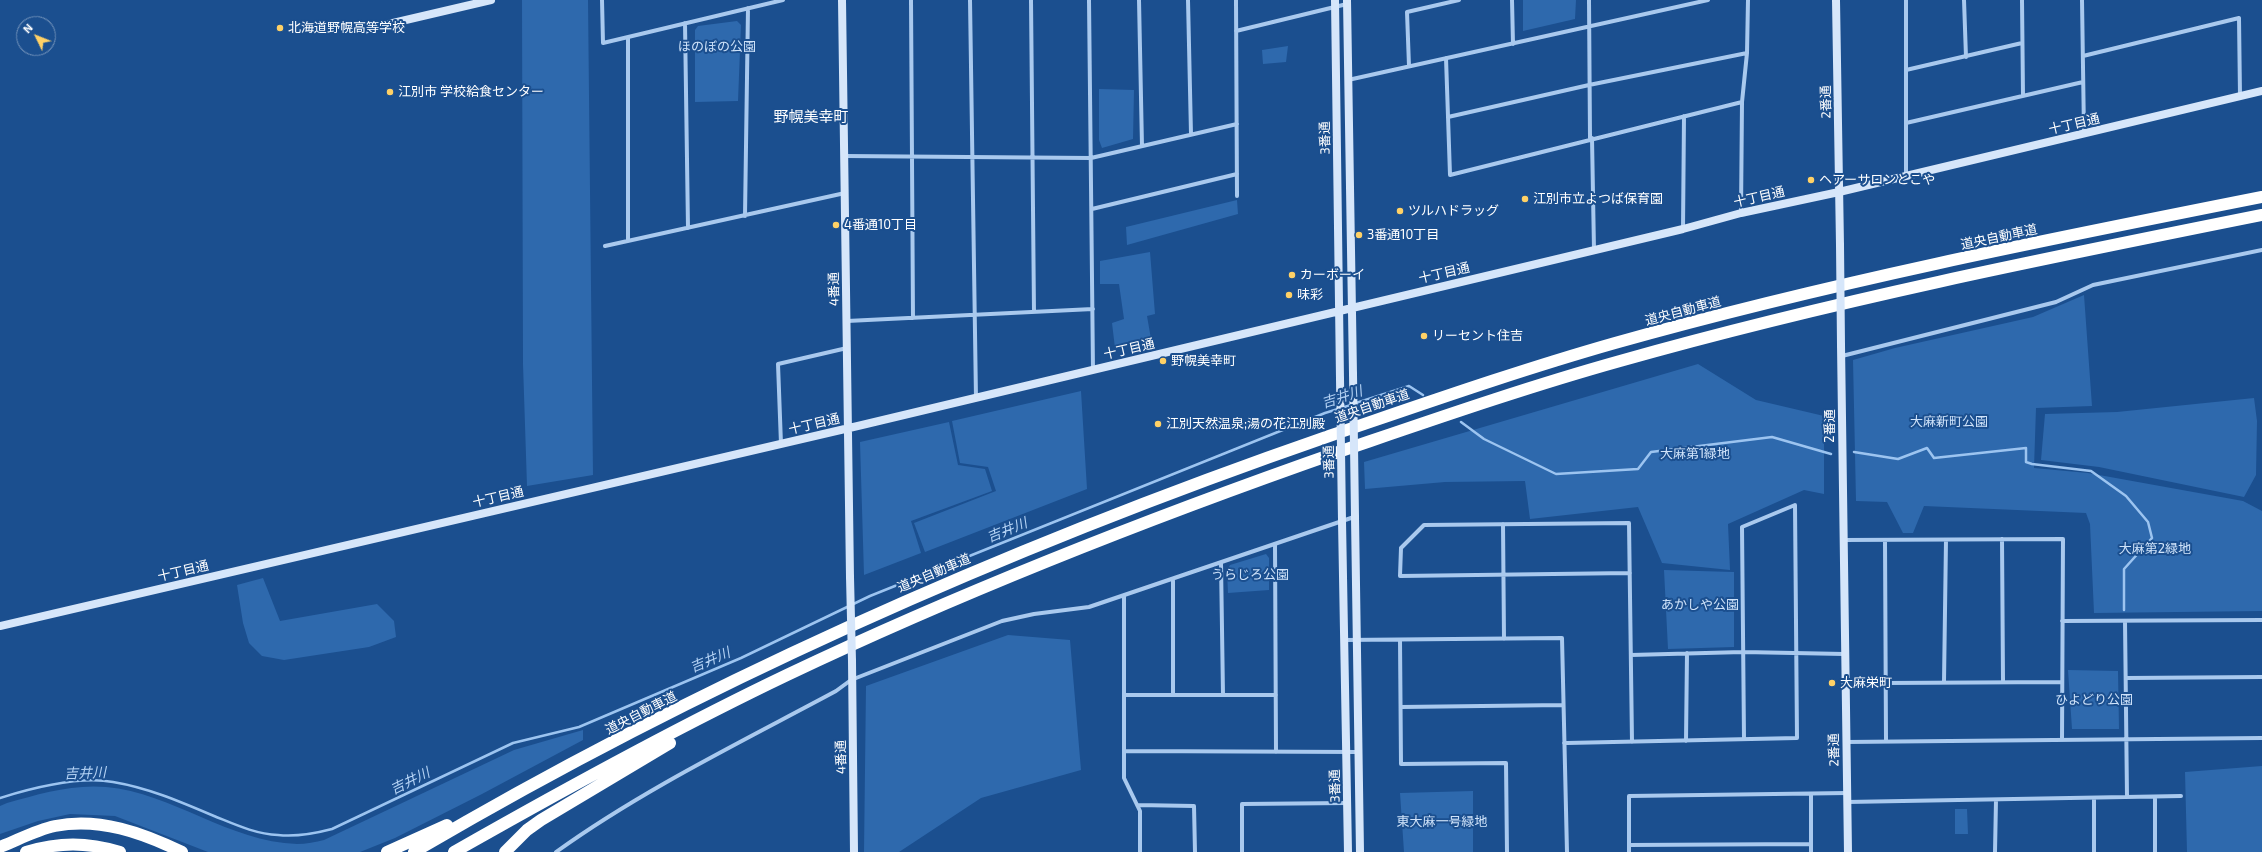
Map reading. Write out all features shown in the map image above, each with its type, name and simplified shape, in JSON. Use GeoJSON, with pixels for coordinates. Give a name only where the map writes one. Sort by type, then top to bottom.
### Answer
{"type":"FeatureCollection","features":[{"type":"Feature","properties":{"kind":"highway","name":"道央自動車道"},"geometry":{"type":"LineString","coordinates":[[414,852],[512,795],[796,651],[914,597],[1094,522],[1230,470],[1414,407],[1612,344],[1802,294],[2262,197]]}},
{"type":"Feature","properties":{"kind":"highway"},"geometry":{"type":"LineString","coordinates":[[454,852],[522,813],[785,676],[914,618],[1078,548],[1237,487],[1430,421],[1610,364],[1807,311],[1966,274],[2262,215]]}},
{"type":"Feature","properties":{"kind":"highway"},"geometry":{"type":"LineString","coordinates":[[505,852],[527,830],[541,820],[785,676]]}},
{"type":"Feature","properties":{"kind":"highway"},"geometry":{"type":"LineString","coordinates":[[387,852],[512,795]]}},
{"type":"Feature","properties":{"kind":"highway"},"geometry":{"type":"LineString","coordinates":[[0,847],[55,826],[94,825],[142,834],[182,852]]}},
{"type":"Feature","properties":{"kind":"highway"},"geometry":{"type":"LineString","coordinates":[[26,852],[44,846],[82,843],[120,852]]}},
{"type":"Feature","properties":{"kind":"street"},"geometry":{"type":"LineString","coordinates":[[363,30],[491,0]]}},
{"type":"Feature","properties":{"kind":"street"},"geometry":{"type":"LineString","coordinates":[[602,0],[603,43],[783,0]]}},
{"type":"Feature","properties":{"kind":"street","name":"4番通"},"geometry":{"type":"LineString","coordinates":[[842,0],[854,852]]}},
{"type":"Feature","properties":{"kind":"street"},"geometry":{"type":"LineString","coordinates":[[911,0],[913,318]]}},
{"type":"Feature","properties":{"kind":"street"},"geometry":{"type":"LineString","coordinates":[[970,0],[976,398]]}},
{"type":"Feature","properties":{"kind":"street"},"geometry":{"type":"LineString","coordinates":[[1031,0],[1034,312]]}},
{"type":"Feature","properties":{"kind":"street"},"geometry":{"type":"LineString","coordinates":[[1089,0],[1093,370]]}},
{"type":"Feature","properties":{"kind":"street"},"geometry":{"type":"LineString","coordinates":[[1139,0],[1142,146]]}},
{"type":"Feature","properties":{"kind":"street"},"geometry":{"type":"LineString","coordinates":[[1188,0],[1191,134]]}},
{"type":"Feature","properties":{"kind":"street"},"geometry":{"type":"LineString","coordinates":[[1236,0],[1238,196]]}},
{"type":"Feature","properties":{"kind":"street"},"geometry":{"type":"LineString","coordinates":[[1409,66],[1407,12],[1459,0]]}},
{"type":"Feature","properties":{"kind":"street"},"geometry":{"type":"LineString","coordinates":[[1512,0],[1514,44]]}},
{"type":"Feature","properties":{"kind":"street"},"geometry":{"type":"LineString","coordinates":[[1589,0],[1594,250]]}},
{"type":"Feature","properties":{"kind":"street"},"geometry":{"type":"LineString","coordinates":[[1348,80],[1708,0]]}},
{"type":"Feature","properties":{"kind":"street"},"geometry":{"type":"LineString","coordinates":[[1741,212],[1742,102],[1747,53],[1748,0]]}},
{"type":"Feature","properties":{"kind":"street","name":"2番通"},"geometry":{"type":"LineString","coordinates":[[1836,0],[1842,345],[1844,654],[1848,852]]}},
{"type":"Feature","properties":{"kind":"street"},"geometry":{"type":"LineString","coordinates":[[1906,0],[1906,176]]}},
{"type":"Feature","properties":{"kind":"street"},"geometry":{"type":"LineString","coordinates":[[1964,0],[1966,56]]}},
{"type":"Feature","properties":{"kind":"street"},"geometry":{"type":"LineString","coordinates":[[2022,0],[2023,94]]}},
{"type":"Feature","properties":{"kind":"street"},"geometry":{"type":"LineString","coordinates":[[2082,0],[2084,134]]}},
{"type":"Feature","properties":{"kind":"street"},"geometry":{"type":"LineString","coordinates":[[1236,31],[1347,2]]}},
{"type":"Feature","properties":{"kind":"street","name":"3番通"},"geometry":{"type":"LineString","coordinates":[[1347,2],[1360,852]]}},
{"type":"Feature","properties":{"kind":"street","name":"3番通"},"geometry":{"type":"LineString","coordinates":[[1335,4],[1348,852]]}},
{"type":"Feature","properties":{"kind":"street"},"geometry":{"type":"LineString","coordinates":[[745,216],[748,8]]}},
{"type":"Feature","properties":{"kind":"street"},"geometry":{"type":"LineString","coordinates":[[2083,56],[2239,18],[2240,96]]}},
{"type":"Feature","properties":{"kind":"street"},"geometry":{"type":"LineString","coordinates":[[686,23],[688,228]]}},
{"type":"Feature","properties":{"kind":"street"},"geometry":{"type":"LineString","coordinates":[[628,37],[628,241]]}},
{"type":"Feature","properties":{"kind":"street"},"geometry":{"type":"LineString","coordinates":[[1906,70],[2022,43]]}},
{"type":"Feature","properties":{"kind":"street"},"geometry":{"type":"LineString","coordinates":[[1448,118],[1590,85],[1747,53]]}},
{"type":"Feature","properties":{"kind":"street"},"geometry":{"type":"LineString","coordinates":[[1446,58],[1450,175],[1591,138],[1742,102]]}},
{"type":"Feature","properties":{"kind":"street"},"geometry":{"type":"LineString","coordinates":[[1906,124],[2023,94],[2083,82]]}},
{"type":"Feature","properties":{"kind":"street","name":"十丁目通"},"geometry":{"type":"LineString","coordinates":[[0,626],[976,398],[1682,229],[1741,212],[1839,192],[2262,91]]}},
{"type":"Feature","properties":{"kind":"street"},"geometry":{"type":"LineString","coordinates":[[1682,229],[1684,116]]}},
{"type":"Feature","properties":{"kind":"street"},"geometry":{"type":"LineString","coordinates":[[845,156],[1091,158],[1237,124]]}},
{"type":"Feature","properties":{"kind":"street"},"geometry":{"type":"LineString","coordinates":[[1092,209],[1237,174]]}},
{"type":"Feature","properties":{"kind":"street"},"geometry":{"type":"LineString","coordinates":[[605,246],[845,193]]}},
{"type":"Feature","properties":{"kind":"street"},"geometry":{"type":"LineString","coordinates":[[1842,356],[1971,322],[2050,304],[2093,285],[2262,250]]}},
{"type":"Feature","properties":{"kind":"street"},"geometry":{"type":"LineString","coordinates":[[847,321],[1093,309]]}},
{"type":"Feature","properties":{"kind":"street"},"geometry":{"type":"LineString","coordinates":[[781,444],[778,364],[847,348]]}},
{"type":"Feature","properties":{"kind":"street"},"geometry":{"type":"LineString","coordinates":[[1564,743],[1797,738],[1796,505],[1742,528],[1744,739]]}},
{"type":"Feature","properties":{"kind":"street"},"geometry":{"type":"LineString","coordinates":[[556,852],[583,832],[684,773],[836,691],[851,680],[1002,621],[1034,614],[1089,607],[1355,517]]}},
{"type":"Feature","properties":{"kind":"street"},"geometry":{"type":"LineString","coordinates":[[1630,573],[1400,576],[1401,548],[1424,525],[1629,523],[1630,573],[1632,742]]}},
{"type":"Feature","properties":{"kind":"street"},"geometry":{"type":"LineString","coordinates":[[1503,524],[1504,639]]}},
{"type":"Feature","properties":{"kind":"street"},"geometry":{"type":"LineString","coordinates":[[2002,539],[2003,681]]}},
{"type":"Feature","properties":{"kind":"street"},"geometry":{"type":"LineString","coordinates":[[1843,540],[2063,539],[2062,740]]}},
{"type":"Feature","properties":{"kind":"street"},"geometry":{"type":"LineString","coordinates":[[1885,540],[1886,741]]}},
{"type":"Feature","properties":{"kind":"street"},"geometry":{"type":"LineString","coordinates":[[1944,682],[1946,540]]}},
{"type":"Feature","properties":{"kind":"street"},"geometry":{"type":"LineString","coordinates":[[1275,544],[1276,752]]}},
{"type":"Feature","properties":{"kind":"street"},"geometry":{"type":"LineString","coordinates":[[1221,563],[1223,695]]}},
{"type":"Feature","properties":{"kind":"street"},"geometry":{"type":"LineString","coordinates":[[1173,579],[1173,695]]}},
{"type":"Feature","properties":{"kind":"street"},"geometry":{"type":"LineString","coordinates":[[1124,595],[1124,778],[1140,811],[1140,852]]}},
{"type":"Feature","properties":{"kind":"street"},"geometry":{"type":"LineString","coordinates":[[2062,621],[2262,620]]}},
{"type":"Feature","properties":{"kind":"street"},"geometry":{"type":"LineString","coordinates":[[2125,621],[2127,797]]}},
{"type":"Feature","properties":{"kind":"street"},"geometry":{"type":"LineString","coordinates":[[1344,640],[1562,638],[1567,852]]}},
{"type":"Feature","properties":{"kind":"street"},"geometry":{"type":"LineString","coordinates":[[1400,640],[1401,764],[1506,764],[1507,852]]}},
{"type":"Feature","properties":{"kind":"street"},"geometry":{"type":"LineString","coordinates":[[1631,655],[1743,652],[1844,654]]}},
{"type":"Feature","properties":{"kind":"street"},"geometry":{"type":"LineString","coordinates":[[1686,741],[1687,653]]}},
{"type":"Feature","properties":{"kind":"street"},"geometry":{"type":"LineString","coordinates":[[2126,678],[2262,677]]}},
{"type":"Feature","properties":{"kind":"street"},"geometry":{"type":"LineString","coordinates":[[1886,683],[2003,681],[2062,682]]}},
{"type":"Feature","properties":{"kind":"street"},"geometry":{"type":"LineString","coordinates":[[1124,695],[1276,695]]}},
{"type":"Feature","properties":{"kind":"street"},"geometry":{"type":"LineString","coordinates":[[1400,706],[1563,705]]}},
{"type":"Feature","properties":{"kind":"street"},"geometry":{"type":"LineString","coordinates":[[1846,742],[2262,738]]}},
{"type":"Feature","properties":{"kind":"street"},"geometry":{"type":"LineString","coordinates":[[1124,751],[1358,752]]}},
{"type":"Feature","properties":{"kind":"street"},"geometry":{"type":"LineString","coordinates":[[1811,794],[1811,852]]}},
{"type":"Feature","properties":{"kind":"street"},"geometry":{"type":"LineString","coordinates":[[1629,852],[1629,796],[1847,794]]}},
{"type":"Feature","properties":{"kind":"street"},"geometry":{"type":"LineString","coordinates":[[1847,802],[2181,796]]}},
{"type":"Feature","properties":{"kind":"street"},"geometry":{"type":"LineString","coordinates":[[2155,797],[2155,852]]}},
{"type":"Feature","properties":{"kind":"street"},"geometry":{"type":"LineString","coordinates":[[2094,798],[2094,852]]}},
{"type":"Feature","properties":{"kind":"street"},"geometry":{"type":"LineString","coordinates":[[1995,852],[1996,800]]}},
{"type":"Feature","properties":{"kind":"street"},"geometry":{"type":"LineString","coordinates":[[1242,852],[1242,804],[1347,804]]}},
{"type":"Feature","properties":{"kind":"street"},"geometry":{"type":"LineString","coordinates":[[1137,805],[1194,806],[1195,852]]}},
{"type":"Feature","properties":{"kind":"street"},"geometry":{"type":"LineString","coordinates":[[1629,845],[1811,844]]}},
{"type":"Feature","properties":{"kind":"green space"},"geometry":{"type":"Polygon","coordinates":[[[522,0],[588,0],[593,475],[527,486],[523,364],[522,0]]]}},
{"type":"Feature","properties":{"kind":"green space"},"geometry":{"type":"Polygon","coordinates":[[[1523,0],[1576,0],[1575,19],[1523,31],[1523,0]]]}},
{"type":"Feature","properties":{"kind":"green space","name":"ほのぼの公園"},"geometry":{"type":"Polygon","coordinates":[[[737,21],[741,25],[738,101],[695,102],[695,30],[698,26],[737,21]]]}},
{"type":"Feature","properties":{"kind":"green space"},"geometry":{"type":"Polygon","coordinates":[[[1288,46],[1286,62],[1263,64],[1262,50],[1288,46]]]}},
{"type":"Feature","properties":{"kind":"green space"},"geometry":{"type":"Polygon","coordinates":[[[1099,89],[1134,90],[1133,139],[1102,148],[1099,140],[1099,89]]]}},
{"type":"Feature","properties":{"kind":"green space"},"geometry":{"type":"Polygon","coordinates":[[[1237,200],[1238,214],[1127,245],[1126,227],[1237,200]]]}},
{"type":"Feature","properties":{"kind":"green space"},"geometry":{"type":"Polygon","coordinates":[[[1150,252],[1155,314],[1147,316],[1151,339],[1115,348],[1112,323],[1124,319],[1119,284],[1100,284],[1100,261],[1150,252]]]}},
{"type":"Feature","properties":{"kind":"green space","name":"大麻新町公園"},"geometry":{"type":"Polygon","coordinates":[[[2084,295],[2092,406],[2036,408],[2034,468],[2088,473],[2243,501],[2262,511],[2262,611],[2094,613],[2090,524],[2086,513],[1924,506],[1913,533],[1903,533],[1887,502],[1856,501],[1853,360],[1895,348],[2033,317],[2084,295]]]}},
{"type":"Feature","properties":{"kind":"green space","name":"大麻第1緑地"},"geometry":{"type":"Polygon","coordinates":[[[1698,364],[1756,400],[1824,416],[1824,494],[1804,490],[1728,524],[1730,570],[1662,563],[1638,507],[1530,519],[1525,481],[1445,482],[1365,489],[1364,462],[1698,364]]]}},
{"type":"Feature","properties":{"kind":"green space"},"geometry":{"type":"Polygon","coordinates":[[[1081,391],[1087,489],[925,552],[914,523],[996,491],[988,467],[960,463],[952,421],[1081,391]]]}},
{"type":"Feature","properties":{"kind":"green space"},"geometry":{"type":"Polygon","coordinates":[[[2254,398],[2257,421],[2256,475],[2244,497],[2099,467],[2041,460],[2045,414],[2117,412],[2254,398]]]}},
{"type":"Feature","properties":{"kind":"green space"},"geometry":{"type":"Polygon","coordinates":[[[949,422],[958,465],[985,469],[992,491],[911,521],[921,553],[864,575],[860,442],[949,422]]]}},
{"type":"Feature","properties":{"kind":"green space","name":"うらじろ公園"},"geometry":{"type":"Polygon","coordinates":[[[1266,554],[1269,558],[1269,590],[1228,593],[1227,571],[1230,565],[1266,554]]]}},
{"type":"Feature","properties":{"kind":"green space","name":"あかしや公園"},"geometry":{"type":"Polygon","coordinates":[[[1664,570],[1734,572],[1734,647],[1668,649],[1664,570]]]}},
{"type":"Feature","properties":{"kind":"green space"},"geometry":{"type":"Polygon","coordinates":[[[263,578],[280,621],[377,604],[394,621],[396,637],[369,647],[284,660],[262,656],[249,643],[243,623],[237,585],[263,578]]]}},
{"type":"Feature","properties":{"kind":"green space"},"geometry":{"type":"Polygon","coordinates":[[[1008,635],[1070,640],[1081,770],[981,798],[899,852],[864,852],[866,686],[1008,635]]]}},
{"type":"Feature","properties":{"kind":"green space","name":"ひよどり公園"},"geometry":{"type":"Polygon","coordinates":[[[2068,670],[2118,671],[2119,729],[2072,729],[2068,670]]]}},
{"type":"Feature","properties":{"kind":"green space"},"geometry":{"type":"Polygon","coordinates":[[[583,730],[583,740],[395,838],[360,852],[208,852],[115,816],[70,814],[38,821],[0,834],[0,806],[56,790],[93,786],[131,791],[155,798],[224,827],[248,835],[272,841],[304,844],[324,840],[514,750],[583,730]]]}},
{"type":"Feature","properties":{"kind":"green space"},"geometry":{"type":"Polygon","coordinates":[[[2262,766],[2262,852],[2187,852],[2185,772],[2262,766]]]}},
{"type":"Feature","properties":{"kind":"green space","name":"東大麻一号緑地"},"geometry":{"type":"Polygon","coordinates":[[[1473,791],[1473,852],[1404,852],[1400,793],[1473,791]]]}},
{"type":"Feature","properties":{"kind":"green space"},"geometry":{"type":"Polygon","coordinates":[[[1955,809],[1967,809],[1968,834],[1955,834],[1955,809]]]}},
{"type":"Feature","properties":{"kind":"waterway","name":"吉井川"},"geometry":{"type":"LineString","coordinates":[[1356,403],[1409,386],[1423,395]]}},
{"type":"Feature","properties":{"kind":"waterway","name":"吉井川"},"geometry":{"type":"LineString","coordinates":[[0,798],[27,790],[56,784],[86,781],[113,782],[152,792],[261,833],[285,836],[311,834],[332,829],[513,743],[579,727],[741,658],[870,596],[1325,413],[1351,405]]}},
{"type":"Feature","properties":{"kind":"waterway"},"geometry":{"type":"LineString","coordinates":[[1461,422],[1484,439],[1556,474],[1638,469],[1651,452],[1772,437],[1831,454]]}},
{"type":"Feature","properties":{"kind":"waterway"},"geometry":{"type":"LineString","coordinates":[[1854,452],[1898,459],[1927,448],[1934,458],[2026,448],[2026,462],[2091,471],[2126,496],[2148,522],[2152,538],[2124,569],[2124,610]]}},
{"type":"Feature","properties":{"kind":"place","name":"北海道野幌高等学校"},"geometry":{"type":"Point","coordinates":[280,28]}},
{"type":"Feature","properties":{"kind":"place","name":"江別市 学校給食センター"},"geometry":{"type":"Point","coordinates":[390,92]}},
{"type":"Feature","properties":{"kind":"place","name":"ヘアーサロンとこや"},"geometry":{"type":"Point","coordinates":[1811,180]}},
{"type":"Feature","properties":{"kind":"place","name":"江別市立よつば保育園"},"geometry":{"type":"Point","coordinates":[1525,199]}},
{"type":"Feature","properties":{"kind":"place","name":"ツルハドラッグ"},"geometry":{"type":"Point","coordinates":[1400,211]}},
{"type":"Feature","properties":{"kind":"place","name":"4番通10丁目"},"geometry":{"type":"Point","coordinates":[836,225]}},
{"type":"Feature","properties":{"kind":"place","name":"3番通10丁目"},"geometry":{"type":"Point","coordinates":[1359,235]}},
{"type":"Feature","properties":{"kind":"place","name":"カーボーイ"},"geometry":{"type":"Point","coordinates":[1292,275]}},
{"type":"Feature","properties":{"kind":"place","name":"味彩"},"geometry":{"type":"Point","coordinates":[1289,295]}},
{"type":"Feature","properties":{"kind":"place","name":"リーセント住吉"},"geometry":{"type":"Point","coordinates":[1424,336]}},
{"type":"Feature","properties":{"kind":"place","name":"野幌美幸町"},"geometry":{"type":"Point","coordinates":[1163,361]}},
{"type":"Feature","properties":{"kind":"place","name":"江別天然温泉;湯の花江別殿"},"geometry":{"type":"Point","coordinates":[1158,424]}},
{"type":"Feature","properties":{"kind":"place","name":"大麻栄町"},"geometry":{"type":"Point","coordinates":[1832,683]}},
{"type":"Feature","properties":{"kind":"district","name":"野幌美幸町"},"geometry":{"type":"Point","coordinates":[811,117]}},
{"type":"Feature","properties":{"kind":"park label","name":"大麻第2緑地"},"geometry":{"type":"Point","coordinates":[2155,549]}}]}
